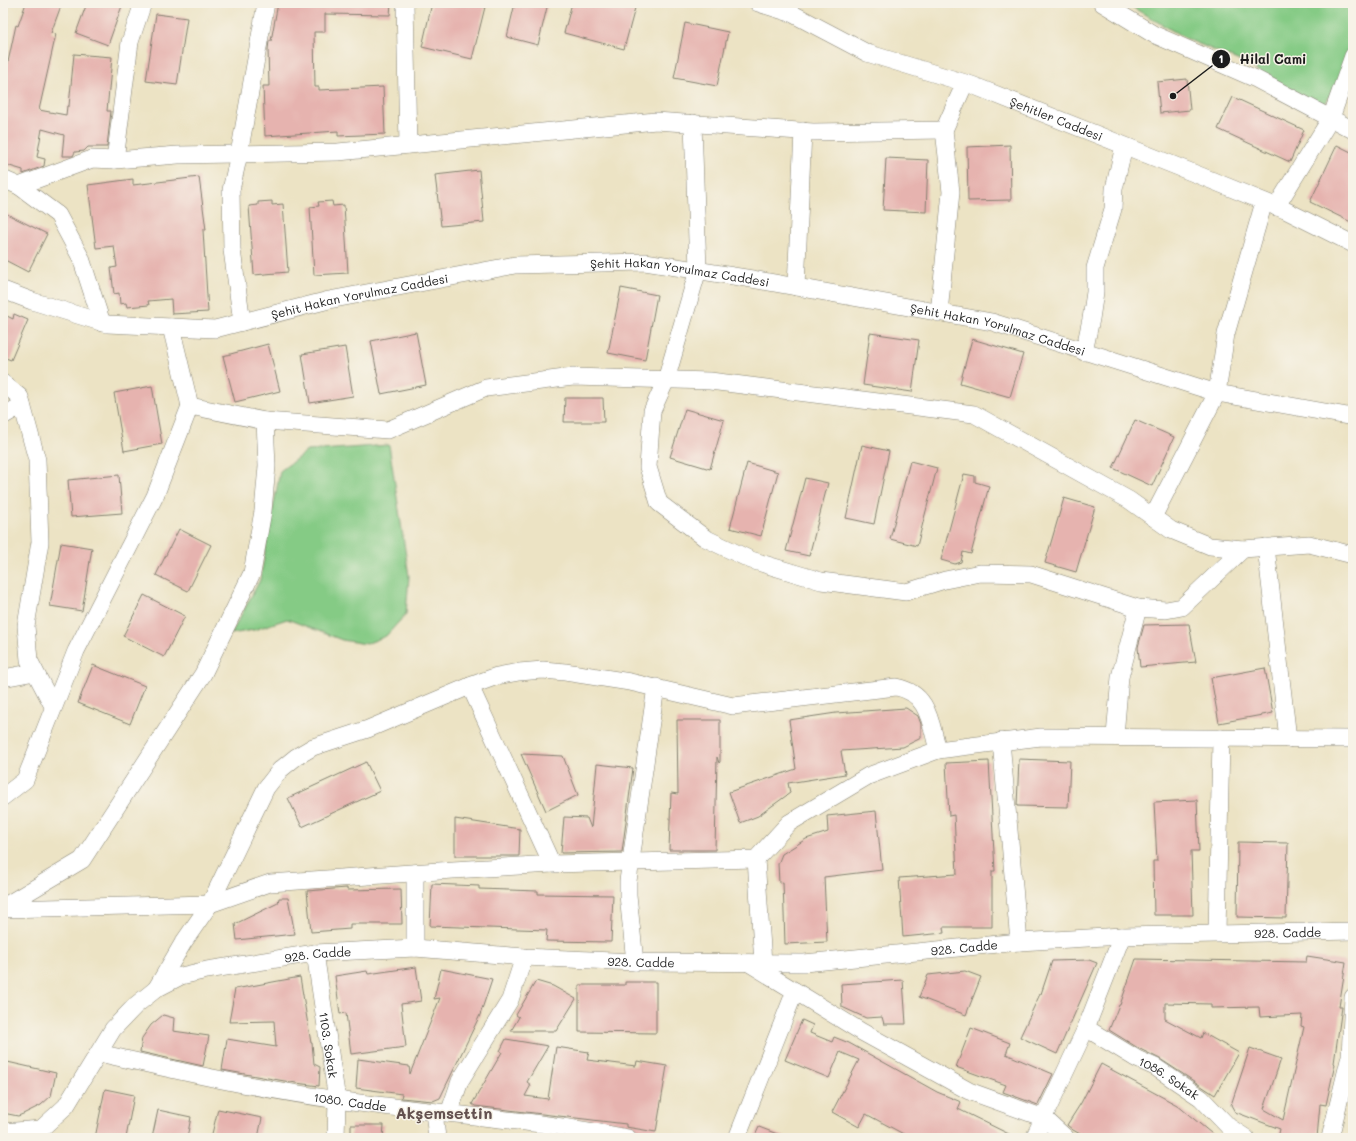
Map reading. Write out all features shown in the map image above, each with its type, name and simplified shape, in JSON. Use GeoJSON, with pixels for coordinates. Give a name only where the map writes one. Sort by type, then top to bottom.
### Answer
{"type":"FeatureCollection","features":[{"type":"Feature","properties":{"kind":"street"},"geometry":{"type":"LineString","coordinates":[[115,160],[130,42],[143,3]]}},
{"type":"Feature","properties":{"kind":"street"},"geometry":{"type":"LineString","coordinates":[[242,322],[232,250],[231,190],[239,154],[266,3]]}},
{"type":"Feature","properties":{"kind":"street"},"geometry":{"type":"LineString","coordinates":[[405,3],[408,145]]}},
{"type":"Feature","properties":{"kind":"street","name":"Şehitler Caddesi"},"geometry":{"type":"LineString","coordinates":[[758,3],[793,14],[867,53],[965,83],[1270,204],[1353,244]]}},
{"type":"Feature","properties":{"kind":"street"},"geometry":{"type":"LineString","coordinates":[[1102,3],[1153,34],[1256,79],[1353,130]]}},
{"type":"Feature","properties":{"kind":"street"},"geometry":{"type":"LineString","coordinates":[[1153,517],[1217,393],[1226,334],[1270,204],[1331,118],[1353,56]]}},
{"type":"Feature","properties":{"kind":"street"},"geometry":{"type":"LineString","coordinates":[[939,313],[951,192],[944,130],[965,83]]}},
{"type":"Feature","properties":{"kind":"street"},"geometry":{"type":"LineString","coordinates":[[19,186],[92,159],[115,160],[178,155],[338,152],[656,121],[803,131],[944,130]]}},
{"type":"Feature","properties":{"kind":"street"},"geometry":{"type":"LineString","coordinates":[[693,123],[698,270],[666,380],[652,411],[648,468],[659,503],[705,538],[751,560],[821,581],[906,592],[945,580],[980,573],[1031,574],[1138,608],[1166,610],[1182,607],[1243,549]]}},
{"type":"Feature","properties":{"kind":"street"},"geometry":{"type":"LineString","coordinates":[[796,287],[803,131]]}},
{"type":"Feature","properties":{"kind":"street"},"geometry":{"type":"LineString","coordinates":[[1084,352],[1095,292],[1095,268],[1113,210],[1114,189],[1124,146]]}},
{"type":"Feature","properties":{"kind":"street"},"geometry":{"type":"LineString","coordinates":[[3,179],[19,186],[58,215],[81,258],[102,322]]}},
{"type":"Feature","properties":{"kind":"street","name":"Şehit Hakan Yorulmaz Caddesi"},"geometry":{"type":"LineString","coordinates":[[3,290],[102,322],[215,329],[329,300],[516,265],[645,262],[992,322],[1217,393],[1353,417]]}},
{"type":"Feature","properties":{"kind":"street"},"geometry":{"type":"LineString","coordinates":[[3,797],[25,780],[76,651],[155,496],[190,406],[171,327]]}},
{"type":"Feature","properties":{"kind":"street"},"geometry":{"type":"LineString","coordinates":[[190,406],[264,421],[388,430],[486,388],[573,377],[710,382],[974,414],[1129,500],[1171,530],[1210,546],[1243,549],[1309,544],[1353,555]]}},
{"type":"Feature","properties":{"kind":"street"},"geometry":{"type":"LineString","coordinates":[[3,383],[20,397],[37,460],[40,542],[26,626],[29,660],[53,706]]}},
{"type":"Feature","properties":{"kind":"street"},"geometry":{"type":"LineString","coordinates":[[3,416],[22,405]]}},
{"type":"Feature","properties":{"kind":"street"},"geometry":{"type":"LineString","coordinates":[[3,908],[82,860],[203,674],[252,573],[263,511],[267,466],[264,421]]}},
{"type":"Feature","properties":{"kind":"street"},"geometry":{"type":"LineString","coordinates":[[1266,547],[1288,739]]}},
{"type":"Feature","properties":{"kind":"street"},"geometry":{"type":"LineString","coordinates":[[1115,736],[1120,677],[1138,608]]}},
{"type":"Feature","properties":{"kind":"street"},"geometry":{"type":"LineString","coordinates":[[156,989],[183,943],[210,904],[266,788],[280,770],[296,757],[313,747],[375,726],[497,676],[543,670],[579,674],[656,687],[733,706],[896,687],[908,689],[917,694],[923,702],[938,750]]}},
{"type":"Feature","properties":{"kind":"street"},"geometry":{"type":"LineString","coordinates":[[3,678],[35,672]]}},
{"type":"Feature","properties":{"kind":"street"},"geometry":{"type":"LineString","coordinates":[[470,686],[552,864]]}},
{"type":"Feature","properties":{"kind":"street"},"geometry":{"type":"LineString","coordinates":[[635,962],[628,895],[631,862],[656,687]]}},
{"type":"Feature","properties":{"kind":"street"},"geometry":{"type":"LineString","coordinates":[[1066,1138],[1044,1118],[969,1091],[862,1032],[795,991],[756,963],[756,859],[789,823],[868,776],[938,750],[1041,737],[1115,736],[1288,739],[1353,738]]}},
{"type":"Feature","properties":{"kind":"street"},"geometry":{"type":"LineString","coordinates":[[1217,933],[1221,738]]}},
{"type":"Feature","properties":{"kind":"street"},"geometry":{"type":"LineString","coordinates":[[1001,741],[1019,942]]}},
{"type":"Feature","properties":{"kind":"street"},"geometry":{"type":"LineString","coordinates":[[3,908],[210,904],[270,883],[552,864],[756,859]]}},
{"type":"Feature","properties":{"kind":"street"},"geometry":{"type":"LineString","coordinates":[[415,873],[415,948]]}},
{"type":"Feature","properties":{"kind":"street","name":"928. Cadde"},"geometry":{"type":"LineString","coordinates":[[3,1132],[41,1129],[66,1106],[113,1029],[136,1005],[156,989],[181,976],[207,970],[315,953],[415,948],[524,957],[635,962],[811,962],[1019,942],[1122,936],[1353,931]]}},
{"type":"Feature","properties":{"kind":"street"},"geometry":{"type":"LineString","coordinates":[[1034,1138],[1086,1028],[1122,936]]}},
{"type":"Feature","properties":{"kind":"street","name":"1103. Sokak"},"geometry":{"type":"LineString","coordinates":[[315,953],[337,1100],[336,1138]]}},
{"type":"Feature","properties":{"kind":"street"},"geometry":{"type":"LineString","coordinates":[[437,1138],[441,1113],[510,1000],[524,957]]}},
{"type":"Feature","properties":{"kind":"street"},"geometry":{"type":"LineString","coordinates":[[737,1138],[795,991]]}},
{"type":"Feature","properties":{"kind":"street"},"geometry":{"type":"LineString","coordinates":[[1330,1138],[1352,1055],[1353,997]]}},
{"type":"Feature","properties":{"kind":"street","name":"1086. Sokak"},"geometry":{"type":"LineString","coordinates":[[1086,1028],[1137,1059],[1155,1067],[1201,1098],[1229,1127],[1246,1138]]}},
{"type":"Feature","properties":{"kind":"street","name":"1080. Cadde"},"geometry":{"type":"LineString","coordinates":[[99,1053],[234,1083],[337,1100],[585,1130],[628,1138]]}},
{"type":"Feature","properties":{"kind":"street"},"geometry":{"type":"LineString","coordinates":[[51,1120],[51,1138]]}},
{"type":"Feature","properties":{"kind":"green space"},"geometry":{"type":"Polygon","coordinates":[[[1125,3],[1336,3],[1353,6],[1353,56],[1325,104],[1294,94],[1247,64],[1187,39],[1125,3]]]}},
{"type":"Feature","properties":{"kind":"green space"},"geometry":{"type":"Polygon","coordinates":[[[389,445],[409,576],[406,614],[386,636],[366,644],[342,640],[287,619],[254,630],[231,634],[260,580],[280,471],[307,451],[389,445]]]}},
{"type":"Feature","properties":{"kind":"building"},"geometry":{"type":"Polygon","coordinates":[[[26,3],[62,3],[51,33],[56,34],[39,110],[66,115],[67,106],[69,106],[74,54],[112,57],[107,111],[111,111],[107,147],[88,147],[84,151],[75,152],[73,156],[62,156],[64,135],[42,129],[37,157],[45,159],[44,166],[23,174],[23,170],[3,164],[3,85],[16,25],[18,26],[26,3]]]}},
{"type":"Feature","properties":{"kind":"building"},"geometry":{"type":"Polygon","coordinates":[[[87,3],[123,3],[108,45],[76,33],[87,3]]]}},
{"type":"Feature","properties":{"kind":"building"},"geometry":{"type":"Polygon","coordinates":[[[278,3],[391,3],[390,15],[325,14],[325,32],[314,32],[315,87],[319,87],[319,90],[383,87],[385,134],[338,136],[338,131],[265,136],[263,86],[269,86],[268,49],[269,41],[271,41],[278,3]]]}},
{"type":"Feature","properties":{"kind":"building"},"geometry":{"type":"Polygon","coordinates":[[[432,3],[486,3],[472,59],[422,47],[432,3]]]}},
{"type":"Feature","properties":{"kind":"building"},"geometry":{"type":"Polygon","coordinates":[[[515,3],[548,3],[538,45],[507,37],[515,3]]]}},
{"type":"Feature","properties":{"kind":"building"},"geometry":{"type":"Polygon","coordinates":[[[572,3],[617,3],[635,8],[624,49],[564,33],[572,3]]]}},
{"type":"Feature","properties":{"kind":"building"},"geometry":{"type":"Polygon","coordinates":[[[156,14],[187,18],[177,85],[146,81],[156,14]]]}},
{"type":"Feature","properties":{"kind":"building"},"geometry":{"type":"Polygon","coordinates":[[[685,23],[728,32],[717,86],[674,78],[685,23]]]}},
{"type":"Feature","properties":{"kind":"building"},"geometry":{"type":"Polygon","coordinates":[[[1187,79],[1190,110],[1160,113],[1157,82],[1187,79]]]}},
{"type":"Feature","properties":{"kind":"building"},"geometry":{"type":"Polygon","coordinates":[[[1233,97],[1304,130],[1290,162],[1218,129],[1233,97]]]}},
{"type":"Feature","properties":{"kind":"building"},"geometry":{"type":"Polygon","coordinates":[[[1010,145],[1011,200],[968,201],[967,147],[1010,145]]]}},
{"type":"Feature","properties":{"kind":"building"},"geometry":{"type":"Polygon","coordinates":[[[1337,145],[1353,153],[1353,223],[1310,202],[1337,145]]]}},
{"type":"Feature","properties":{"kind":"building"},"geometry":{"type":"Polygon","coordinates":[[[886,158],[928,160],[926,212],[883,210],[886,158]]]}},
{"type":"Feature","properties":{"kind":"building"},"geometry":{"type":"Polygon","coordinates":[[[479,170],[484,222],[441,226],[435,175],[479,170]]]}},
{"type":"Feature","properties":{"kind":"building"},"geometry":{"type":"Polygon","coordinates":[[[199,177],[206,230],[203,230],[208,312],[172,314],[171,299],[148,301],[149,305],[127,307],[126,303],[120,304],[119,293],[114,294],[111,268],[117,267],[114,246],[96,248],[88,185],[133,179],[133,185],[199,177]]]}},
{"type":"Feature","properties":{"kind":"building"},"geometry":{"type":"Polygon","coordinates":[[[272,201],[272,205],[283,204],[288,272],[254,275],[249,206],[258,205],[258,202],[272,201]]]}},
{"type":"Feature","properties":{"kind":"building"},"geometry":{"type":"Polygon","coordinates":[[[332,201],[333,206],[344,205],[348,273],[314,275],[310,207],[319,206],[318,202],[332,201]]]}},
{"type":"Feature","properties":{"kind":"building"},"geometry":{"type":"Polygon","coordinates":[[[3,212],[47,234],[28,272],[3,259],[3,212]]]}},
{"type":"Feature","properties":{"kind":"building"},"geometry":{"type":"Polygon","coordinates":[[[621,288],[657,295],[645,360],[608,353],[621,288]]]}},
{"type":"Feature","properties":{"kind":"building"},"geometry":{"type":"Polygon","coordinates":[[[3,314],[13,319],[14,314],[28,320],[11,360],[3,357],[3,314]]]}},
{"type":"Feature","properties":{"kind":"building"},"geometry":{"type":"Polygon","coordinates":[[[416,332],[426,385],[381,394],[371,341],[416,332]]]}},
{"type":"Feature","properties":{"kind":"building"},"geometry":{"type":"Polygon","coordinates":[[[870,333],[919,340],[912,392],[863,385],[870,333]]]}},
{"type":"Feature","properties":{"kind":"building"},"geometry":{"type":"Polygon","coordinates":[[[972,339],[1023,354],[1010,397],[960,383],[972,339]]]}},
{"type":"Feature","properties":{"kind":"building"},"geometry":{"type":"Polygon","coordinates":[[[268,344],[280,391],[235,402],[223,356],[268,344]]]}},
{"type":"Feature","properties":{"kind":"building"},"geometry":{"type":"Polygon","coordinates":[[[345,347],[353,396],[310,403],[302,354],[345,347]]]}},
{"type":"Feature","properties":{"kind":"building"},"geometry":{"type":"Polygon","coordinates":[[[152,386],[162,444],[124,451],[114,393],[152,386]]]}},
{"type":"Feature","properties":{"kind":"building"},"geometry":{"type":"Polygon","coordinates":[[[565,398],[603,398],[604,422],[564,422],[565,398]]]}},
{"type":"Feature","properties":{"kind":"building"},"geometry":{"type":"Polygon","coordinates":[[[685,409],[724,420],[710,469],[670,457],[685,409]]]}},
{"type":"Feature","properties":{"kind":"building"},"geometry":{"type":"Polygon","coordinates":[[[1135,420],[1174,437],[1152,486],[1113,468],[1135,420]]]}},
{"type":"Feature","properties":{"kind":"building"},"geometry":{"type":"Polygon","coordinates":[[[862,445],[889,451],[874,524],[846,518],[862,445]]]}},
{"type":"Feature","properties":{"kind":"building"},"geometry":{"type":"Polygon","coordinates":[[[910,461],[937,468],[917,546],[890,539],[910,461]]]}},
{"type":"Feature","properties":{"kind":"building"},"geometry":{"type":"Polygon","coordinates":[[[747,463],[778,472],[761,536],[730,528],[747,463]]]}},
{"type":"Feature","properties":{"kind":"building"},"geometry":{"type":"Polygon","coordinates":[[[964,474],[975,476],[975,482],[989,486],[971,554],[963,552],[961,562],[955,564],[941,560],[964,474]]]}},
{"type":"Feature","properties":{"kind":"building"},"geometry":{"type":"Polygon","coordinates":[[[119,475],[122,513],[71,517],[68,480],[119,475]]]}},
{"type":"Feature","properties":{"kind":"building"},"geometry":{"type":"Polygon","coordinates":[[[805,478],[828,483],[809,556],[786,551],[805,478]]]}},
{"type":"Feature","properties":{"kind":"building"},"geometry":{"type":"Polygon","coordinates":[[[1064,498],[1095,507],[1076,572],[1045,563],[1064,498]]]}},
{"type":"Feature","properties":{"kind":"building"},"geometry":{"type":"Polygon","coordinates":[[[179,529],[211,545],[188,591],[156,575],[179,529]]]}},
{"type":"Feature","properties":{"kind":"building"},"geometry":{"type":"Polygon","coordinates":[[[61,543],[92,548],[82,611],[50,606],[61,543]]]}},
{"type":"Feature","properties":{"kind":"building"},"geometry":{"type":"Polygon","coordinates":[[[144,595],[185,616],[164,657],[123,636],[144,595]]]}},
{"type":"Feature","properties":{"kind":"building"},"geometry":{"type":"Polygon","coordinates":[[[1189,624],[1196,662],[1140,667],[1138,647],[1144,625],[1189,624]]]}},
{"type":"Feature","properties":{"kind":"building"},"geometry":{"type":"Polygon","coordinates":[[[93,665],[145,686],[130,724],[78,703],[93,665]]]}},
{"type":"Feature","properties":{"kind":"building"},"geometry":{"type":"Polygon","coordinates":[[[1265,668],[1273,713],[1219,723],[1211,678],[1265,668]]]}},
{"type":"Feature","properties":{"kind":"building"},"geometry":{"type":"Polygon","coordinates":[[[906,708],[918,716],[921,724],[921,738],[903,747],[841,751],[845,774],[788,783],[790,793],[758,816],[740,823],[729,792],[796,769],[789,720],[836,713],[906,708]]]}},
{"type":"Feature","properties":{"kind":"building"},"geometry":{"type":"Polygon","coordinates":[[[677,720],[720,720],[720,762],[719,763],[717,757],[715,850],[669,850],[671,793],[678,794],[677,720]]]}},
{"type":"Feature","properties":{"kind":"building"},"geometry":{"type":"Polygon","coordinates":[[[521,754],[563,756],[578,795],[546,811],[521,754]]]}},
{"type":"Feature","properties":{"kind":"building"},"geometry":{"type":"Polygon","coordinates":[[[1019,759],[1070,761],[1068,807],[1017,806],[1019,759]]]}},
{"type":"Feature","properties":{"kind":"building"},"geometry":{"type":"Polygon","coordinates":[[[989,761],[995,871],[992,871],[992,927],[943,927],[944,933],[903,937],[899,878],[957,874],[954,815],[949,816],[946,763],[989,761]]]}},
{"type":"Feature","properties":{"kind":"building"},"geometry":{"type":"Polygon","coordinates":[[[366,762],[380,791],[302,827],[288,798],[366,762]]]}},
{"type":"Feature","properties":{"kind":"building"},"geometry":{"type":"Polygon","coordinates":[[[597,764],[633,768],[622,852],[561,853],[564,817],[587,818],[591,828],[597,764]]]}},
{"type":"Feature","properties":{"kind":"building"},"geometry":{"type":"Polygon","coordinates":[[[1197,800],[1199,851],[1191,851],[1193,915],[1154,915],[1153,861],[1157,861],[1154,802],[1197,800]]]}},
{"type":"Feature","properties":{"kind":"building"},"geometry":{"type":"Polygon","coordinates":[[[876,811],[882,870],[824,877],[827,942],[785,944],[783,882],[779,883],[778,864],[782,854],[806,839],[828,832],[827,816],[876,811]]]}},
{"type":"Feature","properties":{"kind":"building"},"geometry":{"type":"Polygon","coordinates":[[[455,819],[520,829],[519,856],[455,856],[455,819]]]}},
{"type":"Feature","properties":{"kind":"building"},"geometry":{"type":"Polygon","coordinates":[[[1238,842],[1288,843],[1286,918],[1237,917],[1238,842]]]}},
{"type":"Feature","properties":{"kind":"building"},"geometry":{"type":"Polygon","coordinates":[[[432,884],[479,886],[479,889],[538,891],[538,894],[613,895],[611,942],[546,941],[547,930],[430,926],[432,884]]]}},
{"type":"Feature","properties":{"kind":"building"},"geometry":{"type":"Polygon","coordinates":[[[347,888],[347,890],[401,889],[402,924],[350,924],[350,929],[311,932],[307,891],[347,888]]]}},
{"type":"Feature","properties":{"kind":"building"},"geometry":{"type":"Polygon","coordinates":[[[279,898],[288,898],[295,934],[237,940],[235,924],[278,903],[279,898]]]}},
{"type":"Feature","properties":{"kind":"building"},"geometry":{"type":"Polygon","coordinates":[[[1307,956],[1346,962],[1339,1007],[1342,1007],[1335,1064],[1326,1105],[1320,1104],[1317,1138],[1278,1138],[1280,1129],[1235,1112],[1231,1105],[1250,1048],[1281,1059],[1264,1109],[1283,1120],[1304,1027],[1301,1026],[1302,1015],[1260,1017],[1259,1007],[1211,1008],[1211,1004],[1165,1003],[1165,1019],[1201,1038],[1203,1033],[1239,1053],[1215,1095],[1160,1059],[1138,1048],[1109,1030],[1120,1005],[1136,959],[1306,962],[1307,956]]]}},
{"type":"Feature","properties":{"kind":"building"},"geometry":{"type":"Polygon","coordinates":[[[1089,960],[1097,963],[1057,1054],[1020,1037],[1041,994],[1052,961],[1089,960]]]}},
{"type":"Feature","properties":{"kind":"building"},"geometry":{"type":"Polygon","coordinates":[[[416,967],[421,1001],[401,1004],[406,1047],[351,1054],[346,1013],[340,1014],[335,976],[367,971],[368,974],[416,967]]]}},
{"type":"Feature","properties":{"kind":"building"},"geometry":{"type":"Polygon","coordinates":[[[441,969],[492,979],[480,1015],[440,1098],[433,1101],[401,1098],[402,1094],[356,1088],[358,1059],[409,1066],[410,1074],[440,998],[434,999],[441,969]]]}},
{"type":"Feature","properties":{"kind":"building"},"geometry":{"type":"Polygon","coordinates":[[[965,971],[981,977],[966,1015],[919,997],[928,975],[965,971]]]}},
{"type":"Feature","properties":{"kind":"building"},"geometry":{"type":"Polygon","coordinates":[[[300,977],[312,1043],[314,1064],[320,1067],[319,1086],[222,1070],[227,1039],[276,1047],[274,1021],[229,1022],[235,989],[300,977]]]}},
{"type":"Feature","properties":{"kind":"building"},"geometry":{"type":"Polygon","coordinates":[[[903,980],[906,1024],[884,1024],[882,1017],[866,1018],[842,1007],[841,984],[903,980]]]}},
{"type":"Feature","properties":{"kind":"building"},"geometry":{"type":"Polygon","coordinates":[[[536,981],[553,986],[576,999],[556,1031],[511,1031],[519,1017],[516,1015],[536,981]]]}},
{"type":"Feature","properties":{"kind":"building"},"geometry":{"type":"Polygon","coordinates":[[[625,982],[656,982],[656,1033],[579,1032],[579,985],[625,985],[625,982]]]}},
{"type":"Feature","properties":{"kind":"building"},"geometry":{"type":"Polygon","coordinates":[[[163,1015],[174,1018],[173,1031],[209,1036],[203,1066],[140,1052],[142,1038],[151,1025],[163,1015]]]}},
{"type":"Feature","properties":{"kind":"building"},"geometry":{"type":"Polygon","coordinates":[[[802,1020],[813,1025],[810,1033],[832,1042],[834,1037],[849,1043],[937,1092],[961,1102],[958,1109],[1017,1138],[911,1138],[866,1114],[859,1127],[832,1112],[859,1060],[840,1052],[829,1078],[785,1060],[802,1020]]]}},
{"type":"Feature","properties":{"kind":"building"},"geometry":{"type":"Polygon","coordinates":[[[971,1028],[1010,1043],[1006,1054],[1053,1074],[1038,1105],[1003,1092],[1006,1085],[956,1067],[971,1028]]]}},
{"type":"Feature","properties":{"kind":"building"},"geometry":{"type":"Polygon","coordinates":[[[506,1039],[548,1046],[527,1082],[531,1085],[525,1096],[548,1099],[556,1047],[589,1052],[587,1060],[636,1066],[637,1061],[667,1066],[656,1132],[626,1127],[626,1124],[475,1106],[472,1104],[502,1052],[500,1051],[506,1039]]]}},
{"type":"Feature","properties":{"kind":"building"},"geometry":{"type":"Polygon","coordinates":[[[3,1061],[56,1073],[51,1096],[41,1105],[18,1116],[3,1113],[3,1061]]]}},
{"type":"Feature","properties":{"kind":"building"},"geometry":{"type":"Polygon","coordinates":[[[1101,1064],[1177,1105],[1217,1138],[1087,1138],[1073,1130],[1067,1125],[1081,1103],[1101,1064]]]}},
{"type":"Feature","properties":{"kind":"building"},"geometry":{"type":"Polygon","coordinates":[[[105,1089],[134,1095],[126,1138],[95,1138],[105,1089]]]}},
{"type":"Feature","properties":{"kind":"building"},"geometry":{"type":"Polygon","coordinates":[[[218,1109],[262,1118],[258,1138],[211,1138],[218,1109]]]}},
{"type":"Feature","properties":{"kind":"building"},"geometry":{"type":"Polygon","coordinates":[[[158,1110],[191,1117],[187,1138],[152,1138],[158,1110]]]}},
{"type":"Feature","properties":{"kind":"building"},"geometry":{"type":"Polygon","coordinates":[[[351,1125],[384,1125],[383,1138],[351,1138],[351,1125]]]}},
{"type":"Feature","properties":{"kind":"building"},"geometry":{"type":"Polygon","coordinates":[[[759,1127],[785,1137],[785,1138],[754,1138],[759,1127]]]}},
{"type":"Feature","properties":{"kind":"place","name":"Hilal Cami"},"geometry":{"type":"Point","coordinates":[1173,96]}},
{"type":"Feature","properties":{"kind":"district","name":"Akşemsettin"},"geometry":{"type":"Point","coordinates":[444,1112]}}]}
